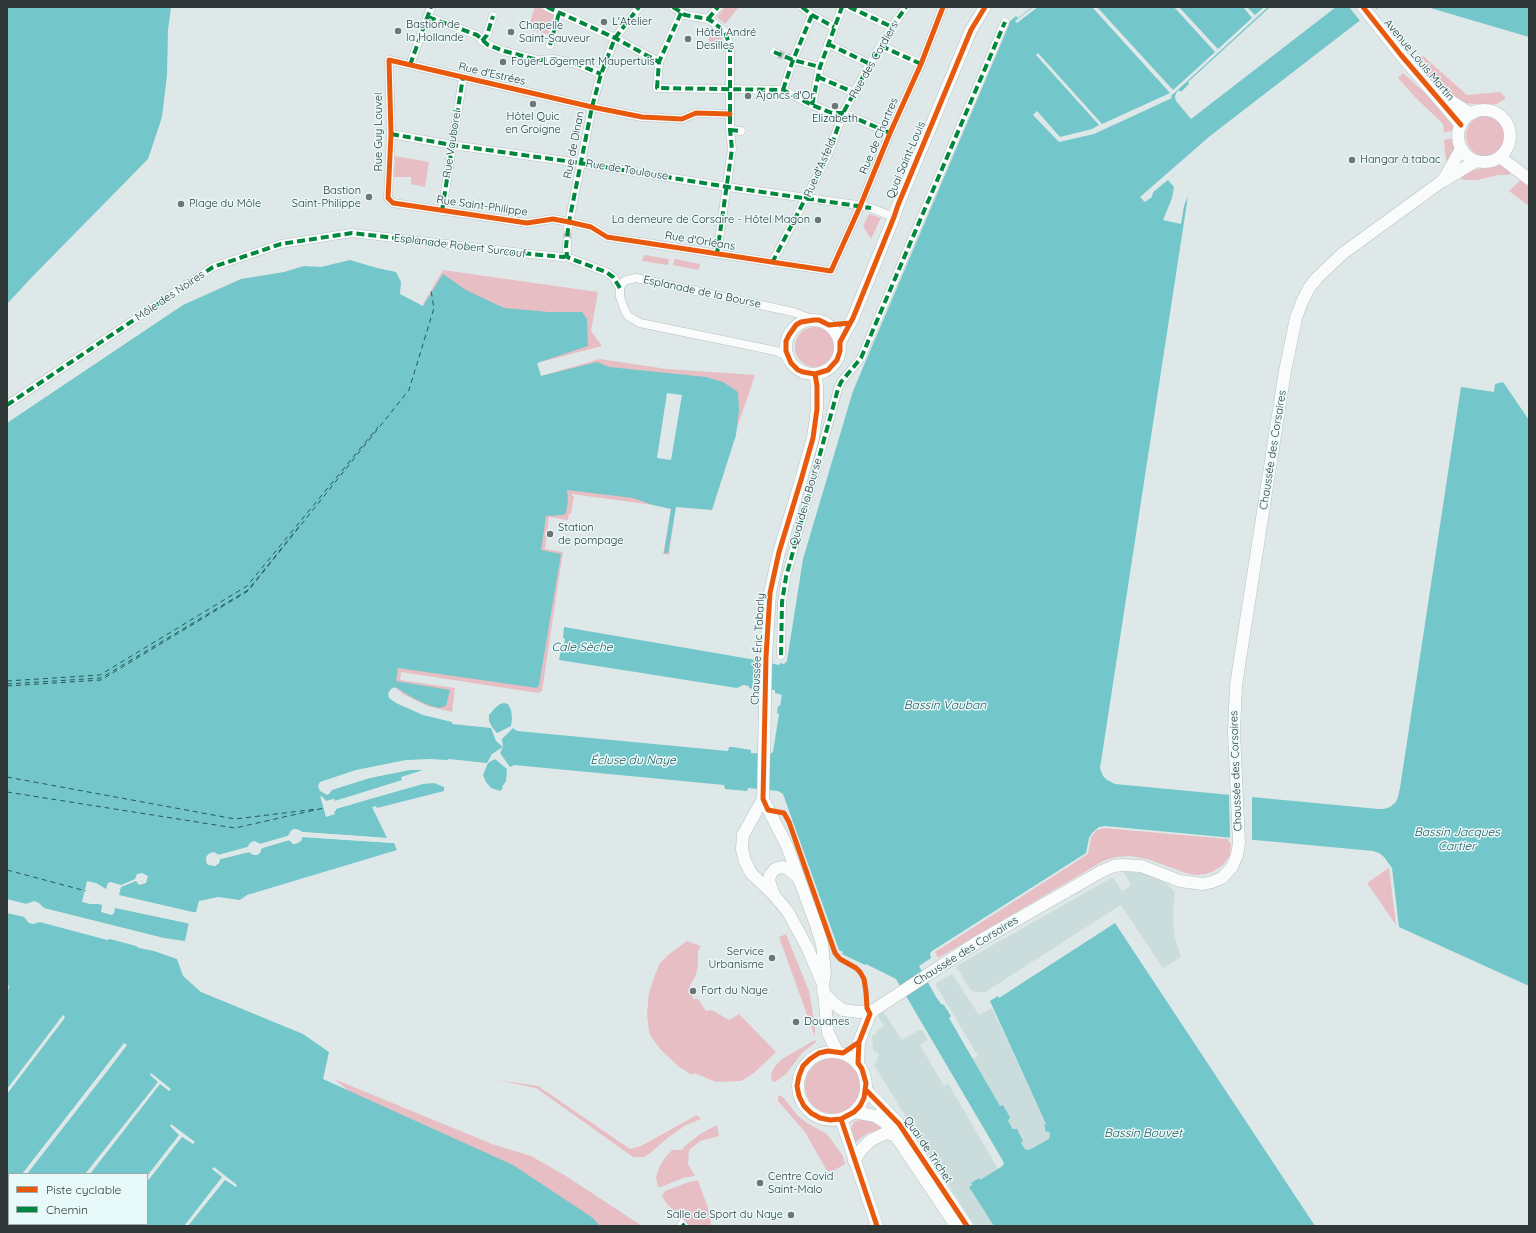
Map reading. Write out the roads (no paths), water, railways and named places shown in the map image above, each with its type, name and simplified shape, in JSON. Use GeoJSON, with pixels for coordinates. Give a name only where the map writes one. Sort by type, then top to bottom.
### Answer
{"type":"FeatureCollection","features":[{"type":"Feature","properties":{"kind":"main road","name":"Quai Saint-Louis"},"geometry":{"type":"LineString","coordinates":[[840,342],[853,318],[898,205],[971,30],[985,7]]}},
{"type":"Feature","properties":{"kind":"main road","name":"Avenue Louis Martin"},"geometry":{"type":"LineString","coordinates":[[1363,7],[1401,55],[1461,125]]}},
{"type":"Feature","properties":{"kind":"main road","name":"Avenue Louis Martin"},"geometry":{"type":"LineString","coordinates":[[1431,89],[1471,114]]}},
{"type":"Feature","properties":{"kind":"main road"},"geometry":{"type":"LineString","coordinates":[[1482,110],[1487,110],[1496,113],[1506,121],[1509,128],[1510,142],[1507,149],[1500,157],[1488,162],[1476,161],[1470,158],[1461,149],[1458,136],[1461,125],[1471,114],[1482,110]]}},
{"type":"Feature","properties":{"kind":"main road","name":"Chaussée des Corsaires"},"geometry":{"type":"LineString","coordinates":[[1441,182],[1461,149]]}},
{"type":"Feature","properties":{"kind":"main road"},"geometry":{"type":"LineString","coordinates":[[1500,157],[1529,179]]}},
{"type":"Feature","properties":{"kind":"main road","name":"Chaussée des Corsaires"},"geometry":{"type":"LineString","coordinates":[[858,1063],[859,1042],[870,1014],[877,1008],[976,943],[1085,880],[1114,866],[1122,865],[1141,866],[1189,883],[1203,884],[1222,878],[1232,867],[1238,855],[1239,844],[1234,732],[1236,685],[1285,371],[1296,318],[1309,288],[1328,266],[1360,240],[1441,182],[1476,161]]}},
{"type":"Feature","properties":{"kind":"main road"},"geometry":{"type":"LineString","coordinates":[[814,320],[819,320],[829,325],[836,332],[840,342],[839,355],[834,364],[824,372],[815,374],[809,374],[798,370],[787,356],[786,341],[792,330],[802,322],[814,320]]}},
{"type":"Feature","properties":{"kind":"main road"},"geometry":{"type":"LineString","coordinates":[[829,325],[850,323]]}},
{"type":"Feature","properties":{"kind":"main road","name":"Chaussée Éric Tabarly"},"geometry":{"type":"LineString","coordinates":[[815,374],[817,386],[817,409],[813,438],[802,480],[773,574],[768,616],[766,657],[763,799],[787,846],[822,944],[825,973],[823,988],[828,1033],[840,1052]]}},
{"type":"Feature","properties":{"kind":"main road","name":"Chaussée Éric Tabarly"},"geometry":{"type":"LineString","coordinates":[[763,799],[742,835],[742,849],[745,861],[752,873],[774,895],[788,912],[798,928],[823,988]]}},
{"type":"Feature","properties":{"kind":"main road","name":"Chaussée Éric Tabarly"},"geometry":{"type":"LineString","coordinates":[[774,895],[769,881],[770,874],[775,869],[783,867],[799,878]]}},
{"type":"Feature","properties":{"kind":"main road"},"geometry":{"type":"LineString","coordinates":[[823,988],[833,1003],[843,1010],[859,1012],[877,1008]]}},
{"type":"Feature","properties":{"kind":"main road"},"geometry":{"type":"LineString","coordinates":[[819,1053],[828,1033]]}},
{"type":"Feature","properties":{"kind":"main road"},"geometry":{"type":"LineString","coordinates":[[840,1052],[859,1042]]}},
{"type":"Feature","properties":{"kind":"main road"},"geometry":{"type":"LineString","coordinates":[[828,1051],[840,1052],[858,1063],[865,1076],[866,1090],[862,1102],[854,1112],[840,1119],[830,1120],[820,1118],[811,1113],[804,1106],[799,1096],[797,1086],[801,1071],[810,1059],[819,1053],[828,1051]]}},
{"type":"Feature","properties":{"kind":"main road","name":"Quai de Trichet"},"geometry":{"type":"LineString","coordinates":[[866,1090],[899,1124],[967,1226]]}},
{"type":"Feature","properties":{"kind":"main road","name":"Quai de Trichet"},"geometry":{"type":"LineString","coordinates":[[854,1112],[875,1116],[885,1122],[956,1226]]}},
{"type":"Feature","properties":{"kind":"main road"},"geometry":{"type":"LineString","coordinates":[[840,1119],[877,1226]]}},
{"type":"Feature","properties":{"kind":"main road"},"geometry":{"type":"LineString","coordinates":[[854,1161],[861,1150],[871,1140],[886,1133],[894,1134]]}},
{"type":"Feature","properties":{"kind":"street"},"geometry":{"type":"LineString","coordinates":[[410,65],[431,7]]}},
{"type":"Feature","properties":{"kind":"street"},"geometry":{"type":"LineString","coordinates":[[547,7],[615,38],[659,62]]}},
{"type":"Feature","properties":{"kind":"street","name":"Rue de Dinan"},"geometry":{"type":"LineString","coordinates":[[569,225],[580,163],[601,74],[615,38],[639,7]]}},
{"type":"Feature","properties":{"kind":"street"},"geometry":{"type":"LineString","coordinates":[[673,7],[685,15],[708,19],[725,32],[730,46],[730,130],[732,149],[728,187],[717,254]]}},
{"type":"Feature","properties":{"kind":"street"},"geometry":{"type":"LineString","coordinates":[[708,19],[718,7]]}},
{"type":"Feature","properties":{"kind":"street"},"geometry":{"type":"LineString","coordinates":[[802,7],[812,15],[834,27]]}},
{"type":"Feature","properties":{"kind":"street"},"geometry":{"type":"LineString","coordinates":[[812,105],[820,67],[842,7]]}},
{"type":"Feature","properties":{"kind":"street"},"geometry":{"type":"LineString","coordinates":[[849,7],[892,27]]}},
{"type":"Feature","properties":{"kind":"street","name":"Rue des Cordiers"},"geometry":{"type":"LineString","coordinates":[[843,114],[870,64],[905,7]]}},
{"type":"Feature","properties":{"kind":"street","name":"Rue de Chartres"},"geometry":{"type":"LineString","coordinates":[[831,271],[865,207],[890,133],[921,64],[943,7]]}},
{"type":"Feature","properties":{"kind":"street"},"geometry":{"type":"LineString","coordinates":[[546,59],[559,12]]}},
{"type":"Feature","properties":{"kind":"street"},"geometry":{"type":"LineString","coordinates":[[681,13],[659,62],[657,88],[783,90],[812,105],[843,114],[890,133]]}},
{"type":"Feature","properties":{"kind":"street"},"geometry":{"type":"LineString","coordinates":[[783,90],[791,59],[812,15]]}},
{"type":"Feature","properties":{"kind":"street"},"geometry":{"type":"LineString","coordinates":[[482,41],[487,35],[493,16]]}},
{"type":"Feature","properties":{"kind":"street"},"geometry":{"type":"LineString","coordinates":[[428,17],[477,35],[488,45],[519,56],[538,60],[553,58],[577,64],[601,74]]}},
{"type":"Feature","properties":{"kind":"street","name":"Quai de la Bourse"},"geometry":{"type":"LineString","coordinates":[[781,655],[782,602],[792,551],[838,388],[841,382],[862,358],[1005,22]]}},
{"type":"Feature","properties":{"kind":"street"},"geometry":{"type":"LineString","coordinates":[[828,44],[870,64]]}},
{"type":"Feature","properties":{"kind":"street"},"geometry":{"type":"LineString","coordinates":[[881,46],[921,64]]}},
{"type":"Feature","properties":{"kind":"street"},"geometry":{"type":"LineString","coordinates":[[791,59],[820,67]]}},
{"type":"Feature","properties":{"kind":"street","name":"Rue d'Estrées"},"geometry":{"type":"LineString","coordinates":[[389,60],[592,107],[642,117],[682,119],[696,113],[730,114]]}},
{"type":"Feature","properties":{"kind":"street","name":"Rue Guy Louvel"},"geometry":{"type":"LineString","coordinates":[[389,60],[391,134],[388,198],[393,203]]}},
{"type":"Feature","properties":{"kind":"street","name":"Rue Vauborel"},"geometry":{"type":"LineString","coordinates":[[442,211],[463,77]]}},
{"type":"Feature","properties":{"kind":"street"},"geometry":{"type":"LineString","coordinates":[[818,77],[855,93]]}},
{"type":"Feature","properties":{"kind":"street","name":"Rue d'Asfeld"},"geometry":{"type":"LineString","coordinates":[[772,263],[828,155],[843,114]]}},
{"type":"Feature","properties":{"kind":"street"},"geometry":{"type":"LineString","coordinates":[[730,130],[741,131]]}},
{"type":"Feature","properties":{"kind":"street","name":"Rue de Toulouse"},"geometry":{"type":"LineString","coordinates":[[391,134],[452,145],[580,163],[865,207],[894,217]]}},
{"type":"Feature","properties":{"kind":"street","name":"Rue Saint-Philippe"},"geometry":{"type":"LineString","coordinates":[[393,203],[527,223],[553,219],[569,225]]}},
{"type":"Feature","properties":{"kind":"street","name":"Rue d'Orléans"},"geometry":{"type":"LineString","coordinates":[[569,225],[591,227],[607,237],[831,271]]}},
{"type":"Feature","properties":{"kind":"street","name":"Esplanade Robert Surcouf"},"geometry":{"type":"LineString","coordinates":[[352,232],[531,254],[563,257],[567,256]]}},
{"type":"Feature","properties":{"kind":"street","name":"Môle des Noires"},"geometry":{"type":"LineString","coordinates":[[7,405],[213,267],[281,244],[352,232]]}},
{"type":"Feature","properties":{"kind":"street"},"geometry":{"type":"LineString","coordinates":[[567,241],[567,256],[606,272],[613,277],[620,288],[620,297],[625,311],[628,316],[640,323],[776,351],[787,356]]}},
{"type":"Feature","properties":{"kind":"street","name":"Esplanade de la Bourse"},"geometry":{"type":"LineString","coordinates":[[620,288],[623,282],[636,278],[793,312],[814,320]]}},
{"type":"Feature","properties":{"kind":"water"},"geometry":{"type":"Polygon","coordinates":[[[7,7],[171,7],[168,30],[167,75],[162,117],[148,159],[7,304],[7,7]]]}},
{"type":"Feature","properties":{"kind":"water","name":"Bassin Vauban"},"geometry":{"type":"Polygon","coordinates":[[[1032,7],[1270,7],[1188,82],[1189,84],[1181,92],[1179,90],[1176,93],[1176,101],[1191,119],[1336,7],[1398,7],[1378,8],[1358,22],[1210,136],[1140,197],[1145,202],[1152,197],[1153,192],[1168,180],[1174,187],[1172,198],[1163,220],[1181,224],[1184,206],[1188,196],[1100,768],[1103,776],[1115,784],[1378,809],[1390,807],[1396,802],[1400,788],[1461,387],[1494,392],[1495,384],[1503,382],[1529,420],[1529,986],[1399,927],[1392,868],[1379,853],[1373,851],[1105,826],[1099,827],[1092,833],[1089,838],[1086,853],[932,951],[930,953],[931,958],[919,966],[936,997],[941,1004],[944,1005],[951,1016],[949,1018],[1000,1106],[1003,1105],[1010,1117],[1008,1121],[1013,1129],[1017,1129],[1023,1141],[1021,1143],[1025,1149],[1029,1150],[1049,1139],[1050,1134],[1048,1131],[1046,1132],[1044,1125],[1046,1124],[990,1001],[998,996],[999,998],[1115,923],[1315,1226],[994,1226],[969,1187],[972,1185],[971,1183],[979,1178],[980,1180],[1001,1167],[1004,1164],[1003,1161],[896,979],[842,954],[843,952],[839,950],[783,794],[778,791],[748,788],[747,791],[725,789],[724,785],[514,765],[510,767],[500,753],[503,747],[502,739],[513,728],[517,731],[728,751],[729,747],[733,747],[751,750],[751,753],[770,754],[773,752],[779,714],[777,713],[778,706],[780,706],[782,695],[775,693],[775,690],[752,689],[749,688],[749,686],[743,685],[737,688],[559,660],[565,639],[563,638],[564,627],[779,665],[780,663],[784,664],[787,661],[803,559],[853,391],[1009,25],[1008,23],[1016,16],[1018,18],[1032,7]]]}},
{"type":"Feature","properties":{"kind":"water"},"geometry":{"type":"Polygon","coordinates":[[[1427,7],[1529,7],[1529,37],[1427,7]]]}},
{"type":"Feature","properties":{"kind":"water"},"geometry":{"type":"Polygon","coordinates":[[[350,260],[396,272],[401,282],[400,294],[423,306],[443,274],[466,290],[504,308],[549,312],[582,312],[587,319],[588,346],[537,363],[541,376],[597,362],[609,367],[706,377],[723,382],[738,392],[739,410],[736,435],[712,510],[676,507],[668,553],[664,553],[671,509],[633,498],[567,490],[568,499],[566,513],[563,515],[546,516],[541,550],[561,554],[539,685],[537,688],[398,668],[396,681],[450,690],[446,706],[439,708],[428,705],[395,687],[388,693],[389,698],[396,703],[423,715],[452,722],[452,724],[491,728],[496,741],[503,747],[492,754],[487,763],[449,759],[406,760],[356,770],[320,782],[318,786],[320,791],[327,795],[332,790],[370,778],[410,770],[423,770],[401,777],[402,780],[335,801],[334,799],[326,801],[320,796],[326,816],[334,814],[335,809],[423,784],[434,783],[444,787],[444,791],[377,808],[376,806],[372,807],[387,838],[302,832],[294,829],[288,836],[260,844],[255,841],[248,847],[218,855],[210,853],[206,857],[207,863],[215,866],[219,863],[220,859],[249,852],[257,855],[262,848],[290,840],[293,844],[298,843],[302,840],[302,837],[394,843],[397,850],[247,895],[240,900],[218,897],[199,901],[196,912],[187,916],[189,922],[185,941],[164,938],[44,908],[39,903],[34,901],[26,904],[7,899],[7,423],[183,305],[241,279],[284,272],[304,266],[321,267],[350,260]]]}},
{"type":"Feature","properties":{"kind":"water"},"geometry":{"type":"Polygon","coordinates":[[[500,704],[508,704],[511,710],[511,726],[497,733],[489,721],[489,715],[500,704]]]}},
{"type":"Feature","properties":{"kind":"water"},"geometry":{"type":"Polygon","coordinates":[[[495,759],[507,769],[506,781],[500,791],[491,788],[483,775],[488,763],[495,759]]]}},
{"type":"Feature","properties":{"kind":"water"},"geometry":{"type":"Polygon","coordinates":[[[7,913],[24,917],[29,923],[33,924],[40,922],[107,940],[110,939],[177,959],[183,976],[201,992],[303,1034],[329,1052],[323,1079],[513,1165],[593,1218],[600,1226],[7,1226],[7,994],[9,987],[7,982],[7,913]]]}},
{"type":"Feature","properties":{"kind":"tunnel"},"geometry":{"type":"LineString","coordinates":[[776,53],[789,58]]}},
{"type":"Feature","properties":{"kind":"tunnel"},"geometry":{"type":"LineString","coordinates":[[567,241],[568,228]]}},
{"type":"Feature","properties":{"kind":"place","name":"L'Atelier"},"geometry":{"type":"Point","coordinates":[604,22]}},
{"type":"Feature","properties":{"kind":"place","name":"Bastion de la Hollande"},"geometry":{"type":"Point","coordinates":[398,31]}},
{"type":"Feature","properties":{"kind":"place","name":"Chapelle Saint-Sauveur"},"geometry":{"type":"Point","coordinates":[511,32]}},
{"type":"Feature","properties":{"kind":"place","name":"Hôtel André Desilles"},"geometry":{"type":"Point","coordinates":[688,39]}},
{"type":"Feature","properties":{"kind":"place","name":"Foyer Logement Maupertuis"},"geometry":{"type":"Point","coordinates":[503,62]}},
{"type":"Feature","properties":{"kind":"place","name":"Ajoncs d'Or"},"geometry":{"type":"Point","coordinates":[748,96]}},
{"type":"Feature","properties":{"kind":"place","name":"Hôtel Quic en Groigne"},"geometry":{"type":"Point","coordinates":[533,104]}},
{"type":"Feature","properties":{"kind":"place","name":"Elizabeth"},"geometry":{"type":"Point","coordinates":[835,106]}},
{"type":"Feature","properties":{"kind":"place","name":"Hangar à tabac"},"geometry":{"type":"Point","coordinates":[1352,160]}},
{"type":"Feature","properties":{"kind":"place","name":"Bastion Saint-Philippe"},"geometry":{"type":"Point","coordinates":[369,197]}},
{"type":"Feature","properties":{"kind":"place","name":"Plage du Môle"},"geometry":{"type":"Point","coordinates":[181,204]}},
{"type":"Feature","properties":{"kind":"place","name":"La demeure de Corsaire - Hôtel Magon"},"geometry":{"type":"Point","coordinates":[818,220]}},
{"type":"Feature","properties":{"kind":"place","name":"Station de pompage"},"geometry":{"type":"Point","coordinates":[550,534]}},
{"type":"Feature","properties":{"kind":"place","name":"Service Urbanisme"},"geometry":{"type":"Point","coordinates":[772,958]}},
{"type":"Feature","properties":{"kind":"place","name":"Fort du Naye"},"geometry":{"type":"Point","coordinates":[693,991]}},
{"type":"Feature","properties":{"kind":"place","name":"Douanes"},"geometry":{"type":"Point","coordinates":[796,1022]}},
{"type":"Feature","properties":{"kind":"place","name":"Centre Covid Saint-Malo"},"geometry":{"type":"Point","coordinates":[760,1183]}},
{"type":"Feature","properties":{"kind":"place","name":"Salle de Sport du Naye"},"geometry":{"type":"Point","coordinates":[791,1215]}},
{"type":"Feature","properties":{"kind":"water label","name":"Cale Sèche"},"geometry":{"type":"Point","coordinates":[582,647]}},
{"type":"Feature","properties":{"kind":"water label","name":"Écluse du Naye"},"geometry":{"type":"Point","coordinates":[633,760]}},
{"type":"Feature","properties":{"kind":"water label","name":"Bassin Jacques Cartier"},"geometry":{"type":"Point","coordinates":[1457,839]}},
{"type":"Feature","properties":{"kind":"water label","name":"Bassin Bouvet"},"geometry":{"type":"Point","coordinates":[1143,1133]}}]}
